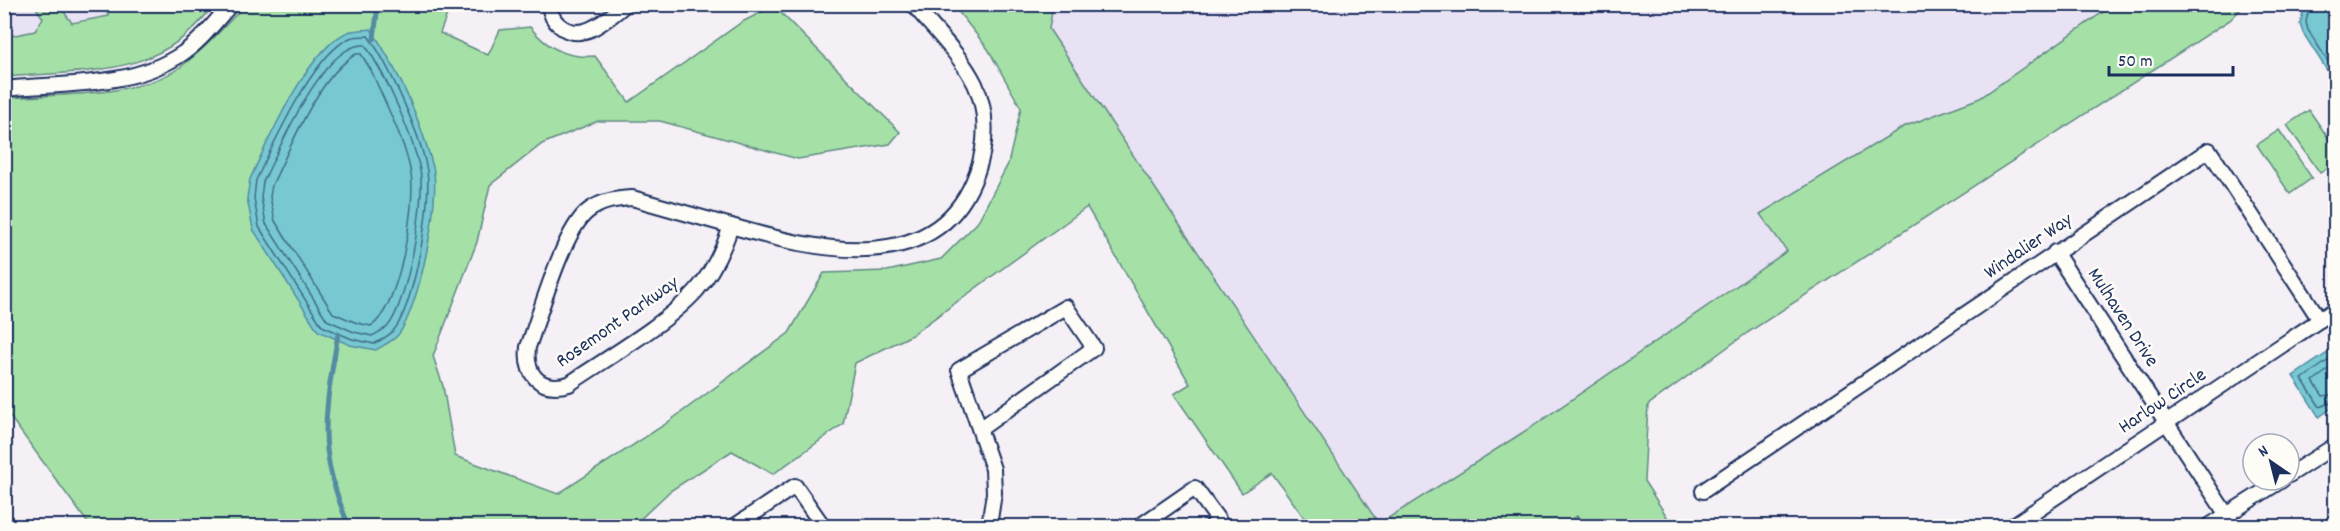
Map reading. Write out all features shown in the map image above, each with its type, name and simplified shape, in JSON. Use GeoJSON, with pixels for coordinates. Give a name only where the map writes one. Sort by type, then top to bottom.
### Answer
{"type":"FeatureCollection","features":[{"type":"Feature","properties":{"kind":"street"},"geometry":{"type":"LineString","coordinates":[[549,4],[553,18],[560,27],[571,32],[582,32],[593,28],[626,4]]}},
{"type":"Feature","properties":{"kind":"street","name":"Rosemont Parkway"},"geometry":{"type":"LineString","coordinates":[[731,226],[723,250],[711,271],[696,291],[678,307],[569,384],[549,386],[532,375],[527,361],[528,347],[570,233],[589,210],[612,199],[632,198],[731,226],[783,241],[821,248],[871,250],[899,246],[929,232],[954,212],[973,185],[983,156],[985,131],[983,109],[976,86],[965,66],[913,4]]}},
{"type":"Feature","properties":{"kind":"street"},"geometry":{"type":"LineString","coordinates":[[4,89],[139,74],[165,64],[184,52],[226,8]]}},
{"type":"Feature","properties":{"kind":"street","name":"Windalier Way"},"geometry":{"type":"LineString","coordinates":[[1703,491],[2209,150],[2320,320]]}},
{"type":"Feature","properties":{"kind":"street","name":"Mulhaven Drive"},"geometry":{"type":"LineString","coordinates":[[2055,252],[2231,521]]}},
{"type":"Feature","properties":{"kind":"street"},"geometry":{"type":"LineString","coordinates":[[980,429],[1094,348],[1066,307],[959,370],[993,469],[994,493],[989,526]]}},
{"type":"Feature","properties":{"kind":"street","name":"Harlow Circle"},"geometry":{"type":"LineString","coordinates":[[2012,526],[2336,309]]}},
{"type":"Feature","properties":{"kind":"street"},"geometry":{"type":"LineString","coordinates":[[2301,467],[2336,445]]}},
{"type":"Feature","properties":{"kind":"street"},"geometry":{"type":"LineString","coordinates":[[735,526],[795,486],[823,526]]}},
{"type":"Feature","properties":{"kind":"street"},"geometry":{"type":"LineString","coordinates":[[1140,526],[1195,488],[1219,521],[1212,526]]}},
{"type":"Feature","properties":{"kind":"street"},"geometry":{"type":"LineString","coordinates":[[2209,526],[2231,521],[2267,492]]}},
{"type":"Feature","properties":{"kind":"shaded area"},"geometry":{"type":"Polygon","coordinates":[[[4,5],[180,5],[5,65],[4,5]]]}},
{"type":"Feature","properties":{"kind":"shaded area"},"geometry":{"type":"Polygon","coordinates":[[[1004,5],[2176,5],[1575,419],[1648,526],[1370,526],[1004,5]]]}},
{"type":"Feature","properties":{"kind":"green space"},"geometry":{"type":"Polygon","coordinates":[[[451,4],[440,33],[488,55],[500,30],[530,27],[550,46],[558,50],[576,56],[595,56],[629,102],[742,22],[774,6],[900,132],[890,144],[798,159],[660,121],[598,121],[542,144],[490,185],[477,242],[433,356],[443,386],[455,456],[558,494],[664,425],[789,333],[824,273],[887,271],[941,259],[977,223],[1008,164],[1021,108],[988,49],[953,5],[1053,5],[1049,29],[1379,524],[1533,426],[1787,251],[1760,214],[1903,127],[1980,98],[2113,5],[2245,5],[2230,20],[1747,333],[1648,405],[1644,481],[1673,526],[1584,526],[1577,516],[1561,526],[1310,526],[1272,473],[1242,493],[1174,394],[1190,384],[1087,207],[910,336],[855,363],[843,424],[773,474],[732,451],[670,491],[633,526],[90,526],[5,410],[4,98],[118,90],[161,78],[197,54],[245,5],[451,4]]]}},
{"type":"Feature","properties":{"kind":"green space"},"geometry":{"type":"Polygon","coordinates":[[[34,5],[59,5],[72,23],[109,16],[101,5],[213,5],[193,29],[170,46],[146,58],[92,71],[5,77],[5,37],[35,31],[43,18],[34,5]]]}},
{"type":"Feature","properties":{"kind":"green space"},"geometry":{"type":"Polygon","coordinates":[[[2309,110],[2335,148],[2335,163],[2320,173],[2287,125],[2309,110]]]}},
{"type":"Feature","properties":{"kind":"green space"},"geometry":{"type":"Polygon","coordinates":[[[2279,130],[2312,178],[2290,194],[2257,145],[2279,130]]]}},
{"type":"Feature","properties":{"kind":"water"},"geometry":{"type":"Polygon","coordinates":[[[2305,5],[2335,5],[2335,83],[2303,33],[2300,24],[2305,5]]]}},
{"type":"Feature","properties":{"kind":"water"},"geometry":{"type":"Polygon","coordinates":[[[371,29],[399,78],[415,113],[428,149],[435,182],[426,253],[406,322],[398,335],[376,350],[350,345],[318,331],[253,229],[247,198],[250,179],[278,120],[318,56],[333,41],[348,32],[371,29]]]}},
{"type":"Feature","properties":{"kind":"water"},"geometry":{"type":"Polygon","coordinates":[[[2335,348],[2335,406],[2319,417],[2293,376],[2335,348]]]}},
{"type":"Feature","properties":{"kind":"waterway"},"geometry":{"type":"LineString","coordinates":[[374,39],[378,4]]}},
{"type":"Feature","properties":{"kind":"waterway"},"geometry":{"type":"LineString","coordinates":[[338,334],[329,392],[326,436],[328,460],[338,499],[349,526]]}}]}
